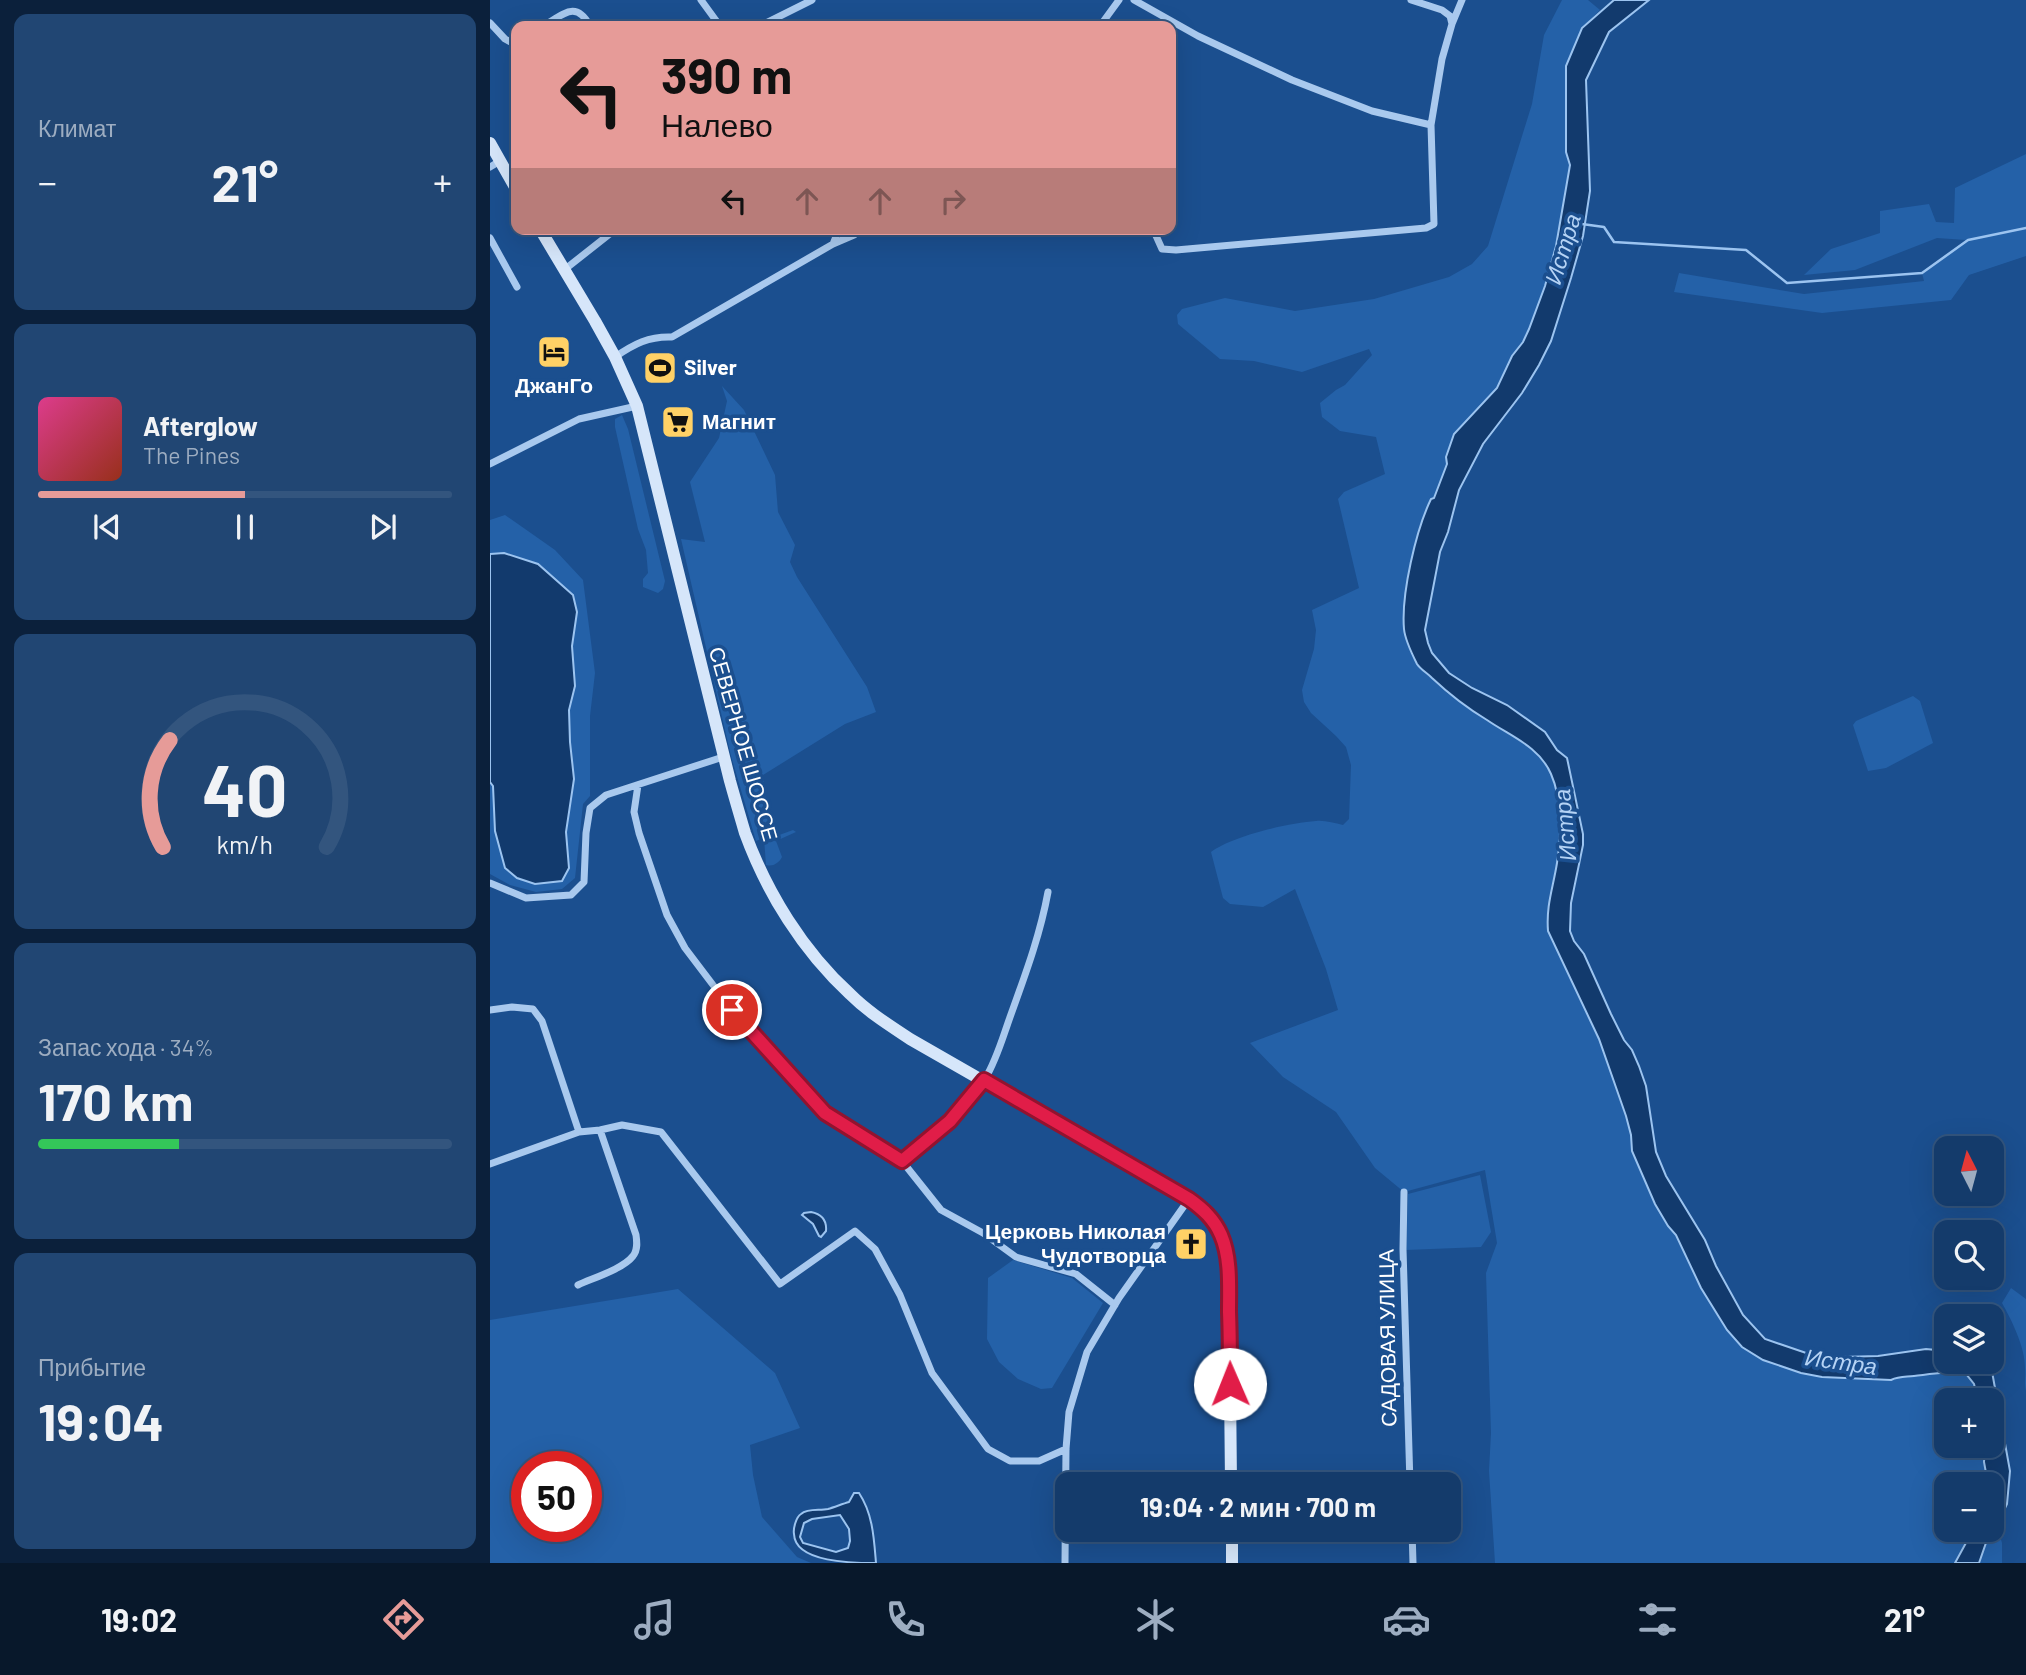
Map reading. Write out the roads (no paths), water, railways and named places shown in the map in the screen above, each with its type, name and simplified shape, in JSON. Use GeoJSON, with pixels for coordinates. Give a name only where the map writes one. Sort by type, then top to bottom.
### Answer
{"type":"FeatureCollection","features":[{"type":"Feature","properties":{"kind":"main road"},"geometry":{"type":"LineString","coordinates":[[490,143],[495,164],[511,183]]}},
{"type":"Feature","properties":{"kind":"main road","name":"СЕВЕРНОЕ ШОССЕ"},"geometry":{"type":"LineString","coordinates":[[543,235],[615,357],[637,405],[723,757],[746,834],[764,877],[794,929],[824,968],[851,996],[878,1017],[910,1039],[1189,1199],[1207,1213],[1222,1237],[1227,1256],[1231,1472]]}},
{"type":"Feature","properties":{"kind":"main road"},"geometry":{"type":"LineString","coordinates":[[1232,1542],[1232,1563]]}},
{"type":"Feature","properties":{"kind":"street"},"geometry":{"type":"LineString","coordinates":[[701,0],[716,21]]}},
{"type":"Feature","properties":{"kind":"street"},"geometry":{"type":"LineString","coordinates":[[770,21],[812,0]]}},
{"type":"Feature","properties":{"kind":"street"},"geometry":{"type":"LineString","coordinates":[[1104,21],[1119,0]]}},
{"type":"Feature","properties":{"kind":"street"},"geometry":{"type":"LineString","coordinates":[[1135,0],[1172,21]]}},
{"type":"Feature","properties":{"kind":"street"},"geometry":{"type":"LineString","coordinates":[[1411,0],[1442,10],[1450,16],[1452,24]]}},
{"type":"Feature","properties":{"kind":"street"},"geometry":{"type":"LineString","coordinates":[[1156,235],[1162,248],[1176,250],[1426,228],[1434,224],[1431,125],[1442,59],[1462,0]]}},
{"type":"Feature","properties":{"kind":"street"},"geometry":{"type":"LineString","coordinates":[[551,21],[570,10],[578,10],[588,21]]}},
{"type":"Feature","properties":{"kind":"street"},"geometry":{"type":"LineString","coordinates":[[490,23],[511,42]]}},
{"type":"Feature","properties":{"kind":"street"},"geometry":{"type":"LineString","coordinates":[[1176,23],[1292,80],[1371,111],[1431,125]]}},
{"type":"Feature","properties":{"kind":"street"},"geometry":{"type":"LineString","coordinates":[[563,270],[607,235]]}},
{"type":"Feature","properties":{"kind":"street"},"geometry":{"type":"LineString","coordinates":[[833,244],[837,235]]}},
{"type":"Feature","properties":{"kind":"street"},"geometry":{"type":"LineString","coordinates":[[615,357],[645,339],[672,337],[846,235]]}},
{"type":"Feature","properties":{"kind":"street"},"geometry":{"type":"LineString","coordinates":[[490,238],[517,287]]}},
{"type":"Feature","properties":{"kind":"street"},"geometry":{"type":"LineString","coordinates":[[490,464],[579,419],[637,405]]}},
{"type":"Feature","properties":{"kind":"street"},"geometry":{"type":"LineString","coordinates":[[490,883],[526,898],[571,895],[584,882],[590,807],[606,795],[723,757]]}},
{"type":"Feature","properties":{"kind":"street"},"geometry":{"type":"LineString","coordinates":[[638,785],[635,813],[639,833],[667,915],[685,948],[732,1010],[825,1113],[902,1161],[941,1210],[983,1233],[1016,1257],[1076,1274],[1115,1305]]}},
{"type":"Feature","properties":{"kind":"street"},"geometry":{"type":"LineString","coordinates":[[902,1161],[950,1121],[984,1080],[996,1056],[1024,980],[1044,915],[1048,892]]}},
{"type":"Feature","properties":{"kind":"street"},"geometry":{"type":"LineString","coordinates":[[490,1010],[512,1007],[533,1009],[542,1021],[579,1132]]}},
{"type":"Feature","properties":{"kind":"street"},"geometry":{"type":"LineString","coordinates":[[490,1164],[579,1132],[622,1125],[661,1132],[780,1284],[855,1231],[874,1250],[900,1295],[932,1373],[988,1449],[1010,1461],[1039,1461],[1066,1450]]}},
{"type":"Feature","properties":{"kind":"street"},"geometry":{"type":"LineString","coordinates":[[578,1285],[621,1266],[633,1256],[637,1247],[636,1234],[600,1130]]}},
{"type":"Feature","properties":{"kind":"street","name":"САДОВАЯ УЛИЦА"},"geometry":{"type":"LineString","coordinates":[[1404,1192],[1403,1249],[1410,1472]]}},
{"type":"Feature","properties":{"kind":"street"},"geometry":{"type":"LineString","coordinates":[[1065,1563],[1069,1412],[1087,1352],[1115,1305],[1189,1199]]}},
{"type":"Feature","properties":{"kind":"street"},"geometry":{"type":"LineString","coordinates":[[1412,1542],[1413,1563]]}},
{"type":"Feature","properties":{"kind":"water","name":"Истра"},"geometry":{"type":"Polygon","coordinates":[[[1614,0],[1649,0],[1609,32],[1586,80],[1590,191],[1583,236],[1551,341],[1522,393],[1483,444],[1459,490],[1440,552],[1425,630],[1428,643],[1432,653],[1449,673],[1507,705],[1545,732],[1557,750],[1567,758],[1583,834],[1571,903],[1570,931],[1639,1066],[1646,1086],[1656,1152],[1666,1176],[1705,1240],[1743,1315],[1765,1339],[1812,1355],[1878,1356],[1934,1350],[1934,1374],[1891,1380],[1822,1377],[1801,1373],[1763,1360],[1742,1347],[1727,1330],[1701,1288],[1676,1235],[1655,1204],[1632,1151],[1626,1116],[1599,1039],[1548,931],[1560,830],[1559,806],[1551,774],[1532,749],[1465,706],[1420,668],[1405,633],[1405,598],[1415,545],[1425,512],[1434,498],[1447,464],[1446,457],[1454,434],[1497,388],[1512,356],[1523,342],[1545,286],[1556,246],[1570,165],[1566,152],[1566,66],[1582,28],[1614,0]]]}},
{"type":"Feature","properties":{"kind":"water"},"geometry":{"type":"Polygon","coordinates":[[[504,553],[538,564],[573,595],[577,612],[572,646],[575,686],[569,710],[574,779],[566,832],[569,868],[562,881],[535,884],[517,878],[505,868],[495,831],[493,786],[490,782],[490,554],[504,553]]]}},
{"type":"Feature","properties":{"kind":"water"},"geometry":{"type":"Polygon","coordinates":[[[811,1212],[818,1214],[824,1221],[826,1231],[821,1237],[813,1224],[802,1215],[811,1212]]]}},
{"type":"Feature","properties":{"kind":"water"},"geometry":{"type":"Polygon","coordinates":[[[1966,1374],[1992,1374],[1995,1388],[1975,1388],[1966,1374]]]}},
{"type":"Feature","properties":{"kind":"water"},"geometry":{"type":"Polygon","coordinates":[[[2004,1438],[2010,1471],[2004,1510],[2004,1472],[1986,1472],[1984,1458],[2004,1458],[2004,1438]]]}},
{"type":"Feature","properties":{"kind":"water"},"geometry":{"type":"Polygon","coordinates":[[[854,1493],[859,1493],[864,1501],[872,1527],[876,1563],[827,1559],[804,1551],[797,1544],[794,1529],[801,1514],[849,1502],[854,1493]],[[840,1515],[812,1519],[804,1523],[800,1537],[803,1543],[836,1552],[848,1548],[849,1529],[840,1515]]]}},
{"type":"Feature","properties":{"kind":"water"},"geometry":{"type":"Polygon","coordinates":[[[1966,1542],[1986,1542],[1979,1563],[1955,1563],[1966,1542]]]}},
{"type":"Feature","properties":{"kind":"waterway","name":"Истра"},"geometry":{"type":"LineString","coordinates":[[1582,224],[1604,227],[1614,242],[1746,250],[1787,283],[1922,273],[1968,240],[2026,228]]}},
{"type":"Feature","properties":{"kind":"place","name":"ДжанГо"},"geometry":{"type":"Point","coordinates":[554,352]}},
{"type":"Feature","properties":{"kind":"place","name":"Silver"},"geometry":{"type":"Point","coordinates":[660,368]}},
{"type":"Feature","properties":{"kind":"place","name":"Магнит"},"geometry":{"type":"Point","coordinates":[678,422]}},
{"type":"Feature","properties":{"kind":"place","name":"Церковь Николая Чудотворца"},"geometry":{"type":"Point","coordinates":[1191,1244]}}]}
